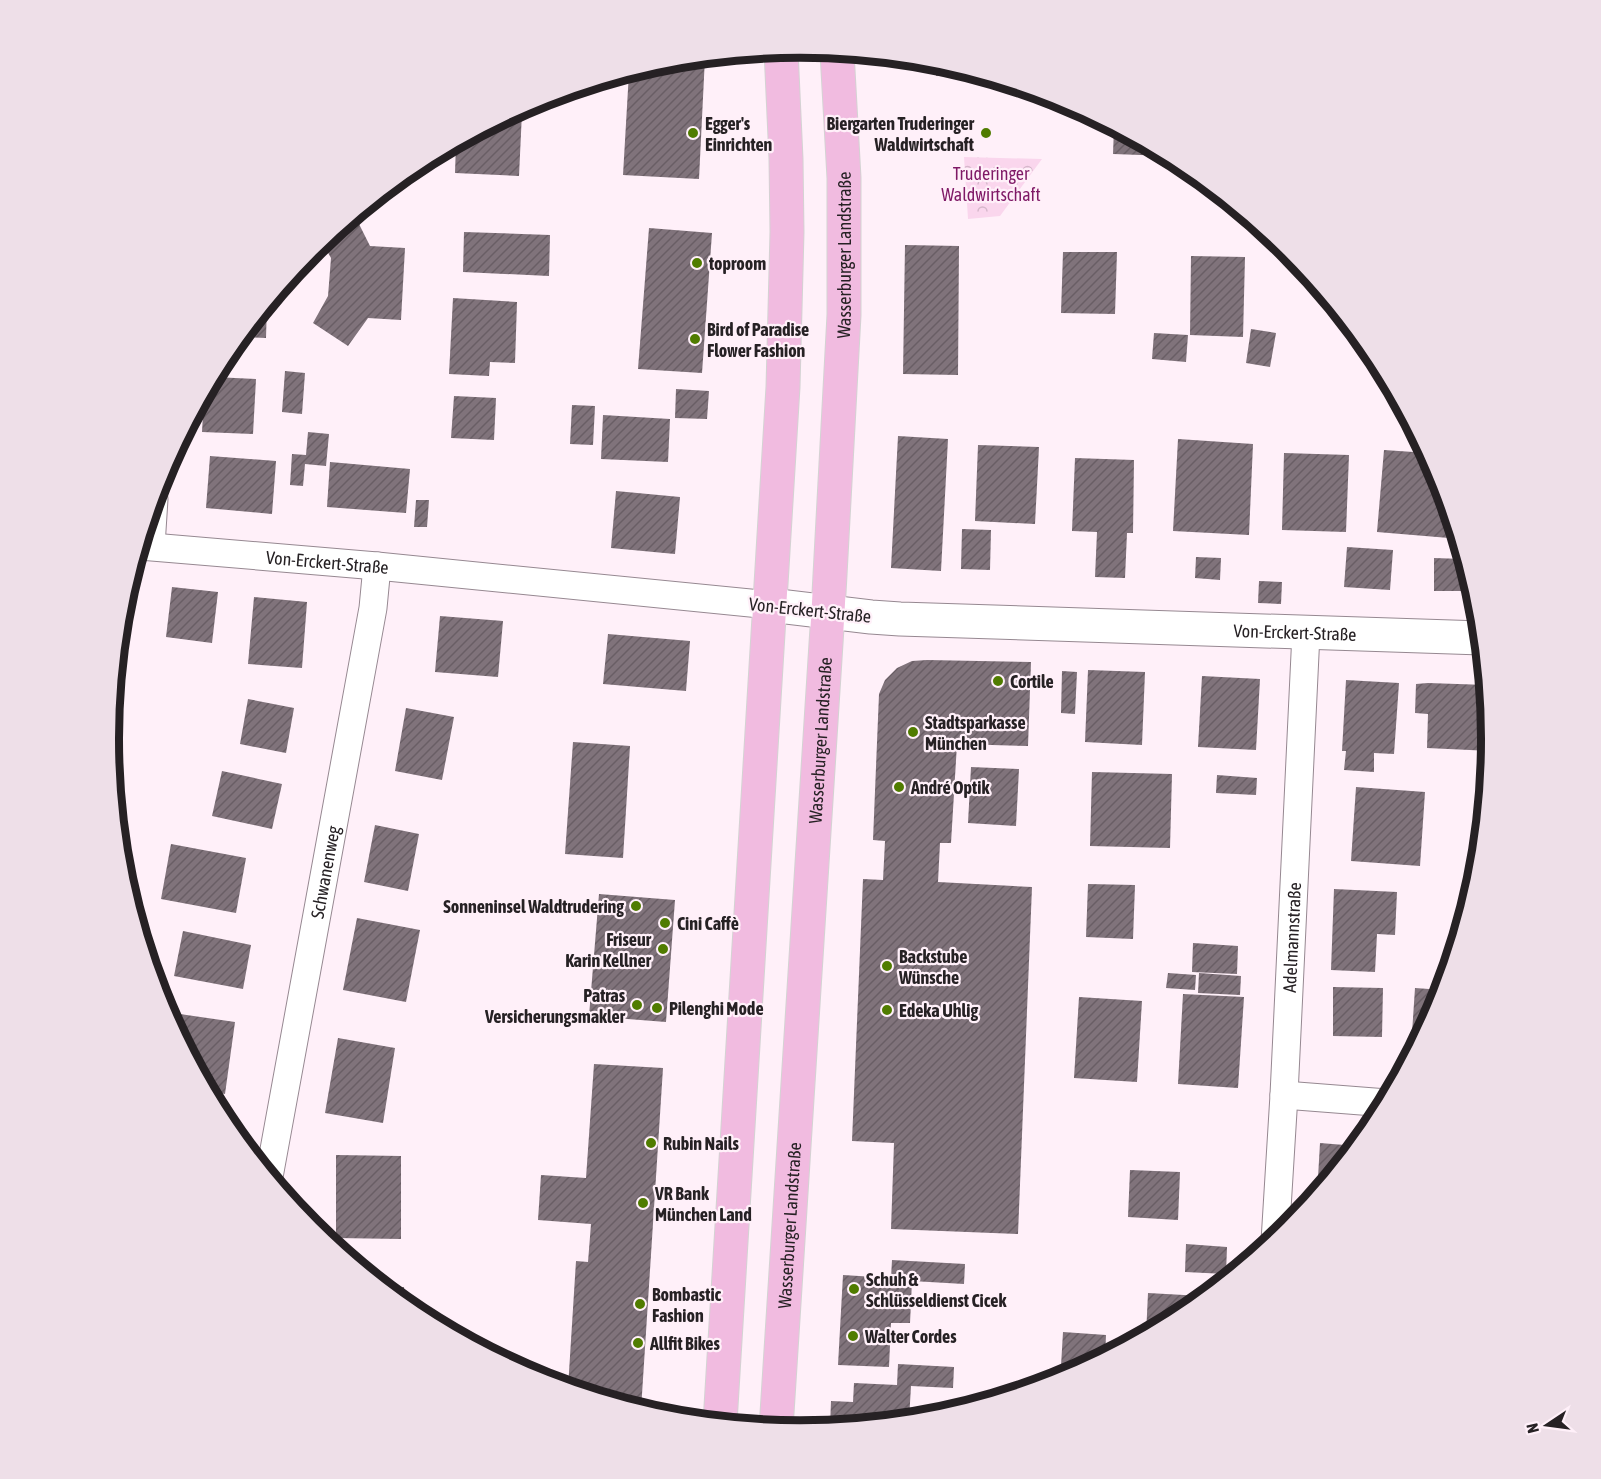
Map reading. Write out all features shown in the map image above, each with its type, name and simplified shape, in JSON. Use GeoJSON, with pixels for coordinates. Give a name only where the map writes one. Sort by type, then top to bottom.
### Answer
{"type":"FeatureCollection","features":[{"type":"Feature","properties":{"kind":"main road"},"geometry":{"type":"LineString","coordinates":[[720,1416],[786,305],[786,159],[781,59]]}},
{"type":"Feature","properties":{"kind":"main road","name":"Wasserburger Landstraße"},"geometry":{"type":"LineString","coordinates":[[777,1419],[828,612],[844,315],[844,178],[837,60]]}},
{"type":"Feature","properties":{"kind":"street","name":"Von-Erckert-Straße"},"geometry":{"type":"LineString","coordinates":[[148,546],[377,566],[871,617],[1474,638]]}},
{"type":"Feature","properties":{"kind":"street","name":"Schwanenweg"},"geometry":{"type":"LineString","coordinates":[[271,1167],[373,608],[377,566]]}},
{"type":"Feature","properties":{"kind":"street","name":"Adelmannstraße"},"geometry":{"type":"LineString","coordinates":[[1276,1227],[1306,633]]}},
{"type":"Feature","properties":{"kind":"street"},"geometry":{"type":"LineString","coordinates":[[1284,1095],[1377,1102]]}},
{"type":"Feature","properties":{"kind":"green space","name":"Truderinger Waldwirtschaft"},"geometry":{"type":"Polygon","coordinates":[[[964,157],[1042,159],[1000,216],[968,219],[964,157]]]}},
{"type":"Feature","properties":{"kind":"building"},"geometry":{"type":"Polygon","coordinates":[[[705,65],[699,179],[623,175],[628,81],[705,65]]]}},
{"type":"Feature","properties":{"kind":"building"},"geometry":{"type":"Polygon","coordinates":[[[936,73],[953,76],[936,76],[936,73]]]}},
{"type":"Feature","properties":{"kind":"building"},"geometry":{"type":"Polygon","coordinates":[[[522,118],[519,176],[455,173],[456,153],[522,118]]]}},
{"type":"Feature","properties":{"kind":"building"},"geometry":{"type":"Polygon","coordinates":[[[1114,135],[1150,155],[1113,154],[1114,135]]]}},
{"type":"Feature","properties":{"kind":"building"},"geometry":{"type":"Polygon","coordinates":[[[358,222],[370,246],[405,248],[401,320],[368,318],[348,346],[313,323],[328,296],[331,258],[327,250],[358,222]]]}},
{"type":"Feature","properties":{"kind":"building"},"geometry":{"type":"Polygon","coordinates":[[[649,228],[712,233],[702,373],[638,369],[649,228]]]}},
{"type":"Feature","properties":{"kind":"building"},"geometry":{"type":"Polygon","coordinates":[[[464,232],[550,235],[549,276],[463,272],[464,232]]]}},
{"type":"Feature","properties":{"kind":"building"},"geometry":{"type":"Polygon","coordinates":[[[905,245],[959,246],[958,375],[903,374],[905,245]]]}},
{"type":"Feature","properties":{"kind":"building"},"geometry":{"type":"Polygon","coordinates":[[[1063,252],[1117,252],[1115,314],[1061,313],[1063,252]]]}},
{"type":"Feature","properties":{"kind":"building"},"geometry":{"type":"Polygon","coordinates":[[[1191,256],[1245,257],[1243,337],[1190,335],[1191,256]]]}},
{"type":"Feature","properties":{"kind":"building"},"geometry":{"type":"Polygon","coordinates":[[[453,298],[517,302],[515,363],[490,362],[489,376],[449,374],[453,298]]]}},
{"type":"Feature","properties":{"kind":"building"},"geometry":{"type":"Polygon","coordinates":[[[267,317],[266,338],[251,337],[267,317]]]}},
{"type":"Feature","properties":{"kind":"building"},"geometry":{"type":"Polygon","coordinates":[[[1251,329],[1276,333],[1270,367],[1246,363],[1251,329]]]}},
{"type":"Feature","properties":{"kind":"building"},"geometry":{"type":"Polygon","coordinates":[[[1154,333],[1188,335],[1186,362],[1152,359],[1154,333]]]}},
{"type":"Feature","properties":{"kind":"building"},"geometry":{"type":"Polygon","coordinates":[[[285,371],[305,373],[302,414],[282,412],[285,371]]]}},
{"type":"Feature","properties":{"kind":"building"},"geometry":{"type":"Polygon","coordinates":[[[224,377],[256,379],[253,434],[202,432],[203,414],[224,377]]]}},
{"type":"Feature","properties":{"kind":"building"},"geometry":{"type":"Polygon","coordinates":[[[676,389],[709,391],[707,419],[675,418],[676,389]]]}},
{"type":"Feature","properties":{"kind":"building"},"geometry":{"type":"Polygon","coordinates":[[[454,396],[496,398],[494,440],[451,438],[454,396]]]}},
{"type":"Feature","properties":{"kind":"building"},"geometry":{"type":"Polygon","coordinates":[[[572,405],[595,406],[593,445],[570,444],[572,405]]]}},
{"type":"Feature","properties":{"kind":"building"},"geometry":{"type":"Polygon","coordinates":[[[603,415],[670,419],[668,462],[601,459],[603,415]]]}},
{"type":"Feature","properties":{"kind":"building"},"geometry":{"type":"Polygon","coordinates":[[[308,432],[329,434],[326,466],[305,464],[303,486],[290,485],[292,454],[306,455],[308,432]]]}},
{"type":"Feature","properties":{"kind":"building"},"geometry":{"type":"Polygon","coordinates":[[[898,436],[948,439],[941,571],[891,568],[898,436]]]}},
{"type":"Feature","properties":{"kind":"building"},"geometry":{"type":"Polygon","coordinates":[[[1178,439],[1253,444],[1249,535],[1173,531],[1178,439]]]}},
{"type":"Feature","properties":{"kind":"building"},"geometry":{"type":"Polygon","coordinates":[[[978,445],[1039,447],[1035,524],[975,521],[978,445]]]}},
{"type":"Feature","properties":{"kind":"building"},"geometry":{"type":"Polygon","coordinates":[[[1384,450],[1418,452],[1430,479],[1449,538],[1377,532],[1384,450]]]}},
{"type":"Feature","properties":{"kind":"building"},"geometry":{"type":"Polygon","coordinates":[[[1284,453],[1349,455],[1346,532],[1282,530],[1284,453]]]}},
{"type":"Feature","properties":{"kind":"building"},"geometry":{"type":"Polygon","coordinates":[[[210,456],[276,461],[272,514],[206,508],[210,456]]]}},
{"type":"Feature","properties":{"kind":"building"},"geometry":{"type":"Polygon","coordinates":[[[1075,458],[1134,460],[1133,533],[1127,533],[1125,578],[1095,577],[1097,532],[1072,531],[1075,458]]]}},
{"type":"Feature","properties":{"kind":"building"},"geometry":{"type":"Polygon","coordinates":[[[330,462],[410,469],[406,513],[327,507],[330,462]]]}},
{"type":"Feature","properties":{"kind":"building"},"geometry":{"type":"Polygon","coordinates":[[[616,491],[680,497],[675,554],[611,548],[616,491]]]}},
{"type":"Feature","properties":{"kind":"building"},"geometry":{"type":"Polygon","coordinates":[[[416,500],[429,500],[427,527],[414,527],[416,500]]]}},
{"type":"Feature","properties":{"kind":"building"},"geometry":{"type":"Polygon","coordinates":[[[962,529],[991,530],[990,570],[961,569],[962,529]]]}},
{"type":"Feature","properties":{"kind":"building"},"geometry":{"type":"Polygon","coordinates":[[[1347,547],[1393,550],[1390,590],[1344,587],[1347,547]]]}},
{"type":"Feature","properties":{"kind":"building"},"geometry":{"type":"Polygon","coordinates":[[[1196,557],[1221,558],[1220,580],[1195,578],[1196,557]]]}},
{"type":"Feature","properties":{"kind":"building"},"geometry":{"type":"Polygon","coordinates":[[[1434,558],[1457,559],[1462,591],[1434,591],[1434,558]]]}},
{"type":"Feature","properties":{"kind":"building"},"geometry":{"type":"Polygon","coordinates":[[[1259,581],[1282,582],[1281,604],[1258,603],[1259,581]]]}},
{"type":"Feature","properties":{"kind":"building"},"geometry":{"type":"Polygon","coordinates":[[[172,587],[218,592],[212,643],[166,637],[172,587]]]}},
{"type":"Feature","properties":{"kind":"building"},"geometry":{"type":"Polygon","coordinates":[[[254,597],[307,602],[302,668],[248,664],[254,597]]]}},
{"type":"Feature","properties":{"kind":"building"},"geometry":{"type":"Polygon","coordinates":[[[440,616],[503,621],[498,677],[435,672],[440,616]]]}},
{"type":"Feature","properties":{"kind":"building"},"geometry":{"type":"Polygon","coordinates":[[[608,634],[690,641],[686,691],[603,684],[608,634]]]}},
{"type":"Feature","properties":{"kind":"building"},"geometry":{"type":"Polygon","coordinates":[[[912,661],[1031,662],[1028,746],[957,744],[951,843],[940,843],[938,882],[1032,887],[1018,1234],[891,1229],[894,1143],[852,1141],[863,879],[883,880],[885,841],[873,840],[879,694],[885,680],[897,668],[912,661]]]}},
{"type":"Feature","properties":{"kind":"building"},"geometry":{"type":"Polygon","coordinates":[[[1088,670],[1145,672],[1142,745],[1085,742],[1088,670]]]}},
{"type":"Feature","properties":{"kind":"building"},"geometry":{"type":"Polygon","coordinates":[[[1062,671],[1077,672],[1075,714],[1061,713],[1062,671]]]}},
{"type":"Feature","properties":{"kind":"building"},"geometry":{"type":"Polygon","coordinates":[[[1202,676],[1260,679],[1256,750],[1198,747],[1202,676]]]}},
{"type":"Feature","properties":{"kind":"building"},"geometry":{"type":"Polygon","coordinates":[[[1346,680],[1399,683],[1394,754],[1374,753],[1374,772],[1344,770],[1346,751],[1342,751],[1346,680]]]}},
{"type":"Feature","properties":{"kind":"building"},"geometry":{"type":"Polygon","coordinates":[[[1416,684],[1479,685],[1482,751],[1427,748],[1428,714],[1415,713],[1416,684]]]}},
{"type":"Feature","properties":{"kind":"building"},"geometry":{"type":"Polygon","coordinates":[[[248,699],[294,708],[286,753],[240,744],[248,699]]]}},
{"type":"Feature","properties":{"kind":"building"},"geometry":{"type":"Polygon","coordinates":[[[406,708],[454,717],[442,780],[395,771],[406,708]]]}},
{"type":"Feature","properties":{"kind":"building"},"geometry":{"type":"Polygon","coordinates":[[[573,742],[630,746],[623,858],[565,854],[573,742]]]}},
{"type":"Feature","properties":{"kind":"building"},"geometry":{"type":"Polygon","coordinates":[[[971,767],[1019,769],[1016,826],[968,823],[971,767]]]}},
{"type":"Feature","properties":{"kind":"building"},"geometry":{"type":"Polygon","coordinates":[[[222,771],[282,784],[272,829],[212,816],[222,771]]]}},
{"type":"Feature","properties":{"kind":"building"},"geometry":{"type":"Polygon","coordinates":[[[1092,772],[1172,774],[1170,848],[1090,846],[1092,772]]]}},
{"type":"Feature","properties":{"kind":"building"},"geometry":{"type":"Polygon","coordinates":[[[1217,775],[1257,778],[1256,795],[1216,793],[1217,775]]]}},
{"type":"Feature","properties":{"kind":"building"},"geometry":{"type":"Polygon","coordinates":[[[1356,787],[1425,792],[1420,866],[1351,861],[1356,787]]]}},
{"type":"Feature","properties":{"kind":"building"},"geometry":{"type":"Polygon","coordinates":[[[375,825],[419,834],[408,891],[364,882],[375,825]]]}},
{"type":"Feature","properties":{"kind":"building"},"geometry":{"type":"Polygon","coordinates":[[[171,844],[246,858],[236,913],[161,899],[171,844]]]}},
{"type":"Feature","properties":{"kind":"building"},"geometry":{"type":"Polygon","coordinates":[[[1088,884],[1135,885],[1133,939],[1086,937],[1088,884]]]}},
{"type":"Feature","properties":{"kind":"building"},"geometry":{"type":"Polygon","coordinates":[[[1334,889],[1397,892],[1395,935],[1377,934],[1375,972],[1331,970],[1334,889]]]}},
{"type":"Feature","properties":{"kind":"building"},"geometry":{"type":"Polygon","coordinates":[[[599,894],[675,900],[666,1022],[589,1016],[599,894]]]}},
{"type":"Feature","properties":{"kind":"building"},"geometry":{"type":"Polygon","coordinates":[[[357,918],[420,930],[406,1002],[343,990],[357,918]]]}},
{"type":"Feature","properties":{"kind":"building"},"geometry":{"type":"Polygon","coordinates":[[[183,931],[251,945],[243,989],[174,976],[183,931]]]}},
{"type":"Feature","properties":{"kind":"building"},"geometry":{"type":"Polygon","coordinates":[[[1193,943],[1238,946],[1237,974],[1192,972],[1193,943]]]}},
{"type":"Feature","properties":{"kind":"building"},"geometry":{"type":"Polygon","coordinates":[[[1168,973],[1196,975],[1195,990],[1166,988],[1168,973]]]}},
{"type":"Feature","properties":{"kind":"building"},"geometry":{"type":"Polygon","coordinates":[[[1199,973],[1241,976],[1240,995],[1198,993],[1199,973]]]}},
{"type":"Feature","properties":{"kind":"building"},"geometry":{"type":"Polygon","coordinates":[[[1333,987],[1383,988],[1382,1037],[1333,1036],[1333,987]]]}},
{"type":"Feature","properties":{"kind":"building"},"geometry":{"type":"Polygon","coordinates":[[[1415,988],[1434,989],[1415,1033],[1412,1033],[1415,988]]]}},
{"type":"Feature","properties":{"kind":"building"},"geometry":{"type":"Polygon","coordinates":[[[1183,994],[1244,997],[1238,1088],[1178,1084],[1183,994]]]}},
{"type":"Feature","properties":{"kind":"building"},"geometry":{"type":"Polygon","coordinates":[[[1079,997],[1142,1001],[1137,1082],[1074,1078],[1079,997]]]}},
{"type":"Feature","properties":{"kind":"building"},"geometry":{"type":"Polygon","coordinates":[[[177,1014],[235,1022],[225,1094],[219,1093],[211,1080],[177,1014]]]}},
{"type":"Feature","properties":{"kind":"building"},"geometry":{"type":"Polygon","coordinates":[[[338,1038],[395,1048],[383,1123],[325,1113],[338,1038]]]}},
{"type":"Feature","properties":{"kind":"building"},"geometry":{"type":"Polygon","coordinates":[[[594,1064],[663,1068],[642,1401],[569,1379],[576,1261],[588,1262],[591,1224],[538,1220],[541,1175],[586,1178],[594,1064]]]}},
{"type":"Feature","properties":{"kind":"building"},"geometry":{"type":"Polygon","coordinates":[[[1320,1143],[1347,1145],[1341,1154],[1318,1183],[1320,1143]]]}},
{"type":"Feature","properties":{"kind":"building"},"geometry":{"type":"Polygon","coordinates":[[[336,1155],[401,1156],[401,1239],[336,1237],[336,1155]]]}},
{"type":"Feature","properties":{"kind":"building"},"geometry":{"type":"Polygon","coordinates":[[[1130,1170],[1180,1172],[1178,1220],[1128,1217],[1130,1170]]]}},
{"type":"Feature","properties":{"kind":"building"},"geometry":{"type":"Polygon","coordinates":[[[1186,1244],[1227,1247],[1226,1271],[1223,1274],[1185,1272],[1186,1244]]]}},
{"type":"Feature","properties":{"kind":"building"},"geometry":{"type":"Polygon","coordinates":[[[892,1260],[965,1264],[964,1284],[912,1281],[910,1323],[891,1323],[889,1367],[838,1365],[843,1275],[891,1278],[892,1260]]]}},
{"type":"Feature","properties":{"kind":"building"},"geometry":{"type":"Polygon","coordinates":[[[396,1287],[404,1287],[404,1293],[396,1287]]]}},
{"type":"Feature","properties":{"kind":"building"},"geometry":{"type":"Polygon","coordinates":[[[1148,1293],[1194,1296],[1179,1306],[1146,1326],[1148,1293]]]}},
{"type":"Feature","properties":{"kind":"building"},"geometry":{"type":"Polygon","coordinates":[[[1063,1332],[1106,1335],[1105,1348],[1067,1366],[1061,1366],[1063,1332]]]}},
{"type":"Feature","properties":{"kind":"building"},"geometry":{"type":"Polygon","coordinates":[[[898,1364],[954,1367],[953,1388],[911,1386],[910,1411],[830,1419],[831,1401],[853,1402],[854,1383],[897,1385],[898,1364]]]}},
{"type":"Feature","properties":{"kind":"place","name":"Egger's Einrichten"},"geometry":{"type":"Point","coordinates":[693,133]}},
{"type":"Feature","properties":{"kind":"place","name":"Biergarten Truderinger Waldwirtschaft"},"geometry":{"type":"Point","coordinates":[986,133]}},
{"type":"Feature","properties":{"kind":"place","name":"toproom"},"geometry":{"type":"Point","coordinates":[697,263]}},
{"type":"Feature","properties":{"kind":"place","name":"Bird of Paradise Flower Fashion"},"geometry":{"type":"Point","coordinates":[695,339]}},
{"type":"Feature","properties":{"kind":"place","name":"Cortile"},"geometry":{"type":"Point","coordinates":[998,681]}},
{"type":"Feature","properties":{"kind":"place","name":"Stadtsparkasse München"},"geometry":{"type":"Point","coordinates":[913,732]}},
{"type":"Feature","properties":{"kind":"place","name":"André Optik"},"geometry":{"type":"Point","coordinates":[899,787]}},
{"type":"Feature","properties":{"kind":"place","name":"Sonneninsel Waldtrudering"},"geometry":{"type":"Point","coordinates":[636,906]}},
{"type":"Feature","properties":{"kind":"place","name":"Cini Caffè"},"geometry":{"type":"Point","coordinates":[665,923]}},
{"type":"Feature","properties":{"kind":"place","name":"Friseur Karin Kellner"},"geometry":{"type":"Point","coordinates":[663,949]}},
{"type":"Feature","properties":{"kind":"place","name":"Backstube Wünsche"},"geometry":{"type":"Point","coordinates":[887,966]}},
{"type":"Feature","properties":{"kind":"place","name":"Patras Versicherungsmakler"},"geometry":{"type":"Point","coordinates":[637,1005]}},
{"type":"Feature","properties":{"kind":"place","name":"Pilenghi Mode"},"geometry":{"type":"Point","coordinates":[657,1008]}},
{"type":"Feature","properties":{"kind":"place","name":"Edeka Uhlig"},"geometry":{"type":"Point","coordinates":[887,1010]}},
{"type":"Feature","properties":{"kind":"place","name":"Rubin Nails"},"geometry":{"type":"Point","coordinates":[651,1143]}},
{"type":"Feature","properties":{"kind":"place","name":"VR Bank München Land"},"geometry":{"type":"Point","coordinates":[643,1203]}},
{"type":"Feature","properties":{"kind":"place","name":"Schuh & Schlüsseldienst Cicek"},"geometry":{"type":"Point","coordinates":[854,1289]}},
{"type":"Feature","properties":{"kind":"place","name":"Bombastic Fashion"},"geometry":{"type":"Point","coordinates":[640,1304]}},
{"type":"Feature","properties":{"kind":"place","name":"Walter Cordes"},"geometry":{"type":"Point","coordinates":[853,1336]}},
{"type":"Feature","properties":{"kind":"place","name":"Allfit Bikes"},"geometry":{"type":"Point","coordinates":[638,1343]}}]}
